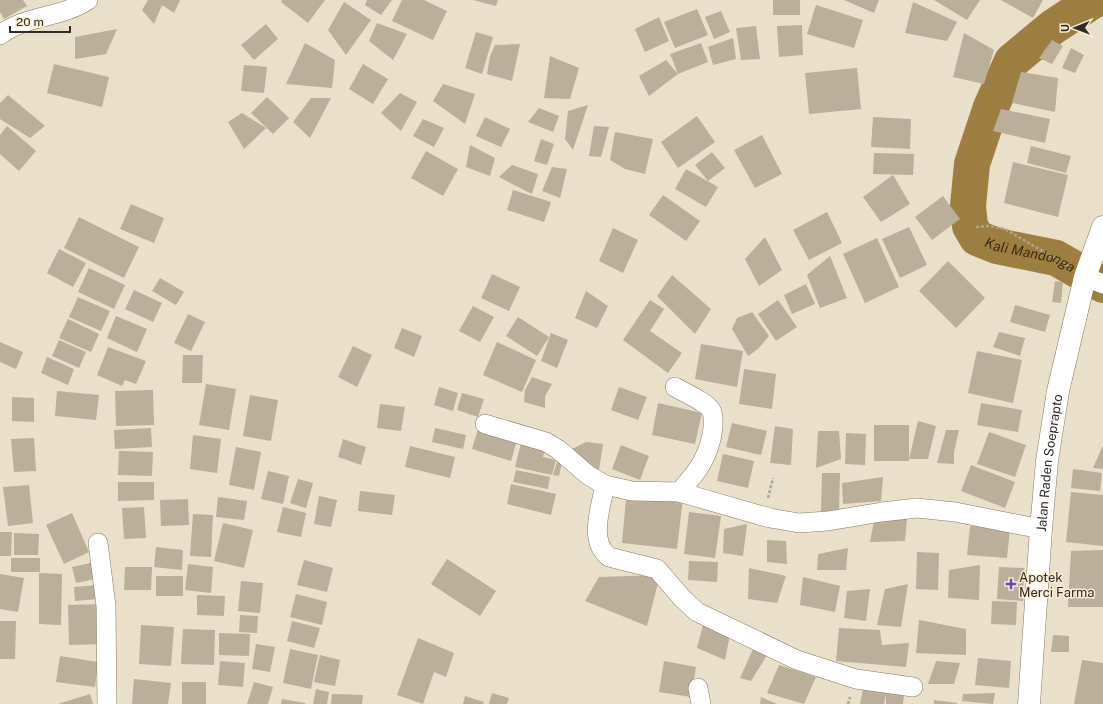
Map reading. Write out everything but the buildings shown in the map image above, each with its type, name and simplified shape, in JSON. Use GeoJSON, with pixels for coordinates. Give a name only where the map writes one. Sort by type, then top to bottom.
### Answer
{"type":"FeatureCollection","features":[{"type":"Feature","properties":{"kind":"highway","name":"Jalan Raden Soeprapto"},"geometry":{"type":"LineString","coordinates":[[1029,704],[1041,529],[1048,461],[1058,391],[1103,227]]}},
{"type":"Feature","properties":{"kind":"street"},"geometry":{"type":"LineString","coordinates":[[0,35],[10,28],[71,9],[88,0]]}},
{"type":"Feature","properties":{"kind":"street"},"geometry":{"type":"LineString","coordinates":[[675,387],[709,408],[711,410],[713,424],[711,442],[703,463],[694,477],[679,492]]}},
{"type":"Feature","properties":{"kind":"street"},"geometry":{"type":"LineString","coordinates":[[485,424],[546,442],[559,450],[588,475],[605,485],[632,491],[679,492],[770,518],[799,523],[828,521],[917,508],[955,512],[1041,529]]}},
{"type":"Feature","properties":{"kind":"street"},"geometry":{"type":"LineString","coordinates":[[605,485],[597,541],[599,547],[609,557],[657,569],[682,598],[697,612],[797,660],[856,679],[913,687]]}},
{"type":"Feature","properties":{"kind":"street"},"geometry":{"type":"LineString","coordinates":[[98,543],[106,606],[107,704]]}},
{"type":"Feature","properties":{"kind":"path"},"geometry":{"type":"LineString","coordinates":[[976,227],[989,226],[1005,228],[1090,278]]}},
{"type":"Feature","properties":{"kind":"waterway","name":"Kali Mandonga"},"geometry":{"type":"LineString","coordinates":[[1094,0],[1053,27],[1012,61],[991,107],[972,164],[968,206],[970,226],[977,238],[997,246],[1056,258],[1103,285]]}},
{"type":"Feature","properties":{"kind":"place","name":"Apotek Merci Farma"},"geometry":{"type":"Point","coordinates":[1011,584]}}]}
